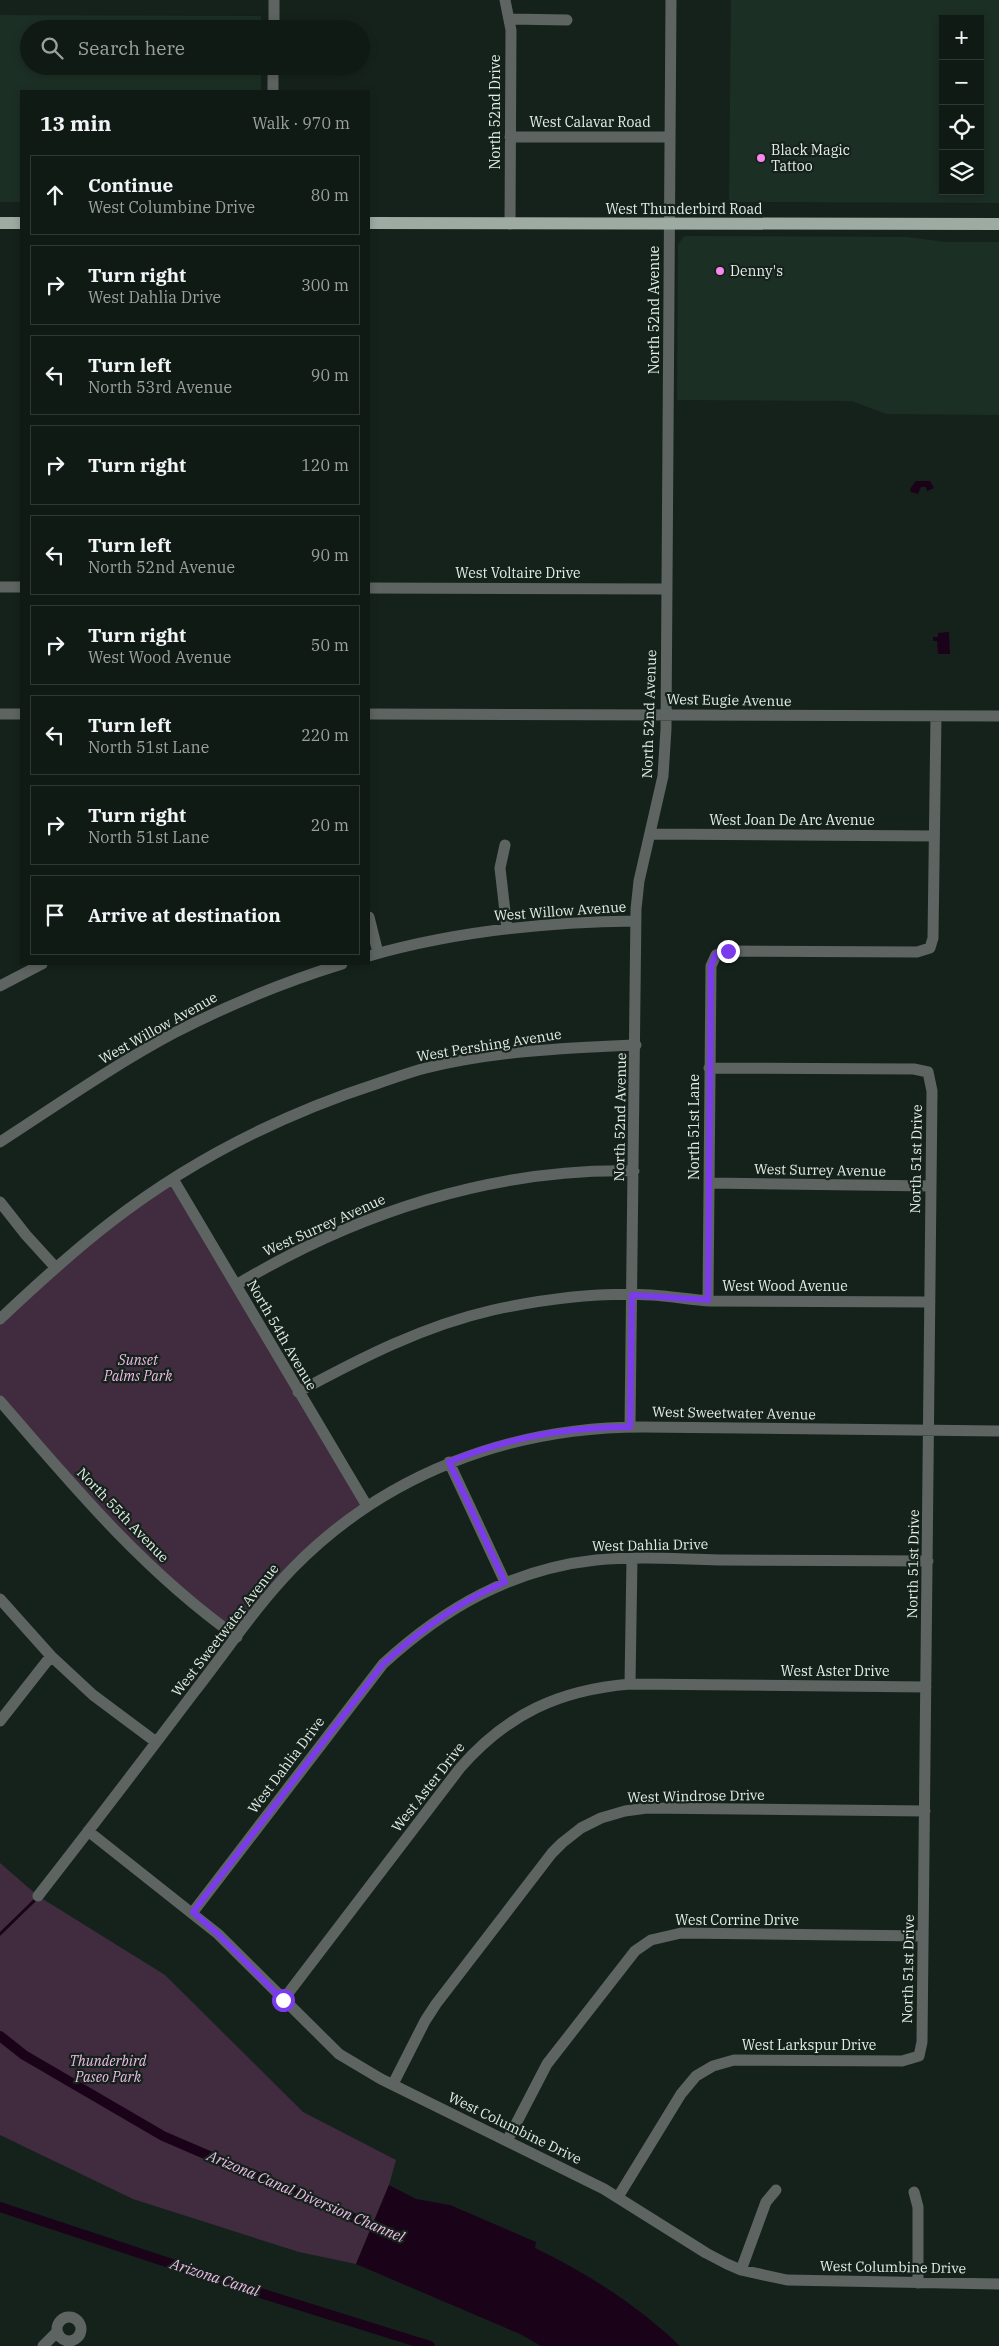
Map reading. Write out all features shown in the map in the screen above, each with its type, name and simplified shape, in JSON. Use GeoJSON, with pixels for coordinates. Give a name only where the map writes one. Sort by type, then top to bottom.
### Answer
{"type":"FeatureCollection","features":[{"type":"Feature","properties":{"kind":"main road"},"geometry":{"type":"LineString","coordinates":[[0,222],[20,223]]}},
{"type":"Feature","properties":{"kind":"main road","name":"West Thunderbird Road"},"geometry":{"type":"LineString","coordinates":[[370,223],[999,224]]}},
{"type":"Feature","properties":{"kind":"street"},"geometry":{"type":"LineString","coordinates":[[274,0],[274,20]]}},
{"type":"Feature","properties":{"kind":"street","name":"North 52nd Drive"},"geometry":{"type":"LineString","coordinates":[[505,0],[510,19],[510,224]]}},
{"type":"Feature","properties":{"kind":"street","name":"North 52nd Avenue"},"geometry":{"type":"LineString","coordinates":[[630,1427],[636,921],[639,881],[664,776],[666,715],[671,0]]}},
{"type":"Feature","properties":{"kind":"street"},"geometry":{"type":"LineString","coordinates":[[510,19],[567,20]]}},
{"type":"Feature","properties":{"kind":"street"},"geometry":{"type":"LineString","coordinates":[[273,75],[273,90]]}},
{"type":"Feature","properties":{"kind":"street","name":"West Calavar Road"},"geometry":{"type":"LineString","coordinates":[[510,137],[670,137]]}},
{"type":"Feature","properties":{"kind":"street"},"geometry":{"type":"LineString","coordinates":[[0,587],[20,587]]}},
{"type":"Feature","properties":{"kind":"street","name":"West Voltaire Drive"},"geometry":{"type":"LineString","coordinates":[[370,588],[667,589]]}},
{"type":"Feature","properties":{"kind":"street"},"geometry":{"type":"LineString","coordinates":[[0,714],[20,714]]}},
{"type":"Feature","properties":{"kind":"street","name":"West Eugie Avenue"},"geometry":{"type":"LineString","coordinates":[[370,714],[999,716]]}},
{"type":"Feature","properties":{"kind":"street"},"geometry":{"type":"LineString","coordinates":[[934,836],[936,716]]}},
{"type":"Feature","properties":{"kind":"street","name":"West Joan De Arc Avenue"},"geometry":{"type":"LineString","coordinates":[[650,834],[934,836]]}},
{"type":"Feature","properties":{"kind":"street","name":"North 51st Lane"},"geometry":{"type":"LineString","coordinates":[[708,1300],[711,966],[716,954],[728,951],[917,952],[930,948],[933,938],[934,836]]}},
{"type":"Feature","properties":{"kind":"street"},"geometry":{"type":"LineString","coordinates":[[505,845],[500,868],[507,929]]}},
{"type":"Feature","properties":{"kind":"street","name":"West Willow Avenue"},"geometry":{"type":"LineString","coordinates":[[374,954],[438,939],[507,929],[562,924],[636,921]]}},
{"type":"Feature","properties":{"kind":"street"},"geometry":{"type":"LineString","coordinates":[[370,924],[374,954]]}},
{"type":"Feature","properties":{"kind":"street"},"geometry":{"type":"LineString","coordinates":[[0,986],[40,965]]}},
{"type":"Feature","properties":{"kind":"street","name":"West Willow Avenue"},"geometry":{"type":"LineString","coordinates":[[0,1142],[116,1067],[172,1034],[252,996],[339,965]]}},
{"type":"Feature","properties":{"kind":"street","name":"West Pershing Avenue"},"geometry":{"type":"LineString","coordinates":[[0,1319],[56,1268],[112,1221],[174,1179],[224,1149],[291,1116],[353,1092],[426,1068],[542,1050],[636,1045]]}},
{"type":"Feature","properties":{"kind":"street","name":"North 51st Drive"},"geometry":{"type":"LineString","coordinates":[[709,1068],[914,1069],[928,1072],[932,1091],[928,1561],[922,2042],[919,2056]]}},
{"type":"Feature","properties":{"kind":"street","name":"West Surrey Avenue"},"geometry":{"type":"LineString","coordinates":[[236,1285],[307,1246],[403,1206],[498,1182],[584,1172],[634,1172]]}},
{"type":"Feature","properties":{"kind":"street","name":"North 54th Avenue"},"geometry":{"type":"LineString","coordinates":[[174,1179],[367,1506]]}},
{"type":"Feature","properties":{"kind":"street","name":"West Surrey Avenue"},"geometry":{"type":"LineString","coordinates":[[709,1183],[931,1186]]}},
{"type":"Feature","properties":{"kind":"street"},"geometry":{"type":"LineString","coordinates":[[0,1202],[26,1235],[56,1268]]}},
{"type":"Feature","properties":{"kind":"street","name":"West Wood Avenue"},"geometry":{"type":"LineString","coordinates":[[298,1392],[358,1359],[427,1329],[538,1302],[580,1297],[632,1295],[708,1300],[930,1302]]}},
{"type":"Feature","properties":{"kind":"street","name":"North 55th Avenue"},"geometry":{"type":"LineString","coordinates":[[0,1401],[125,1543],[196,1606],[237,1637]]}},
{"type":"Feature","properties":{"kind":"street","name":"West Sweetwater Avenue"},"geometry":{"type":"LineString","coordinates":[[38,1896],[237,1637],[293,1568],[330,1534],[367,1506],[410,1480],[449,1462],[511,1441],[562,1431],[630,1427],[999,1431]]}},
{"type":"Feature","properties":{"kind":"street"},"geometry":{"type":"LineString","coordinates":[[449,1462],[505,1582]]}},
{"type":"Feature","properties":{"kind":"street"},"geometry":{"type":"LineString","coordinates":[[630,1684],[632,1558]]}},
{"type":"Feature","properties":{"kind":"street","name":"West Dahlia Drive"},"geometry":{"type":"LineString","coordinates":[[193,1912],[383,1664],[412,1638],[464,1601],[505,1582],[568,1564],[632,1558],[928,1561]]}},
{"type":"Feature","properties":{"kind":"street"},"geometry":{"type":"LineString","coordinates":[[0,1599],[51,1656],[93,1695],[156,1742]]}},
{"type":"Feature","properties":{"kind":"street"},"geometry":{"type":"LineString","coordinates":[[0,1721],[51,1656]]}},
{"type":"Feature","properties":{"kind":"street","name":"West Aster Drive"},"geometry":{"type":"LineString","coordinates":[[283,2000],[460,1768],[479,1746],[527,1712],[560,1697],[584,1690],[630,1684],[926,1687]]}},
{"type":"Feature","properties":{"kind":"street","name":"West Windrose Drive"},"geometry":{"type":"LineString","coordinates":[[393,2084],[436,2004],[552,1853],[581,1828],[601,1818],[625,1811],[647,1808],[925,1811]]}},
{"type":"Feature","properties":{"kind":"street","name":"West Columbine Drive"},"geometry":{"type":"LineString","coordinates":[[88,1831],[193,1912],[218,1934],[339,2054],[393,2084],[618,2197],[706,2253],[741,2270],[787,2280],[999,2284]]}},
{"type":"Feature","properties":{"kind":"street","name":"West Corrine Drive"},"geometry":{"type":"LineString","coordinates":[[507,2141],[547,2064],[635,1951],[651,1940],[681,1934],[923,1936]]}},
{"type":"Feature","properties":{"kind":"street","name":"West Larkspur Drive"},"geometry":{"type":"LineString","coordinates":[[618,2197],[681,2094],[696,2076],[713,2066],[734,2060],[902,2061],[919,2056]]}},
{"type":"Feature","properties":{"kind":"street"},"geometry":{"type":"LineString","coordinates":[[741,2270],[766,2202],[776,2190]]}},
{"type":"Feature","properties":{"kind":"street"},"geometry":{"type":"LineString","coordinates":[[914,2192],[918,2207],[918,2283]]}},
{"type":"Feature","properties":{"kind":"street"},"geometry":{"type":"LineString","coordinates":[[43,2346],[57,2332]]}},
{"type":"Feature","properties":{"kind":"shaded area"},"geometry":{"type":"Polygon","coordinates":[[[731,0],[999,0],[999,203],[729,202],[731,0]]]}},
{"type":"Feature","properties":{"kind":"shaded area"},"geometry":{"type":"Polygon","coordinates":[[[0,15],[261,16],[261,20],[20,20],[20,75],[261,75],[261,90],[20,90],[20,202],[0,202],[0,15]]]}},
{"type":"Feature","properties":{"kind":"shaded area"},"geometry":{"type":"Polygon","coordinates":[[[683,237],[907,237],[946,242],[999,242],[999,415],[886,414],[852,401],[677,400],[678,245],[683,237]]]}},
{"type":"Feature","properties":{"kind":"shaded area"},"geometry":{"type":"Polygon","coordinates":[[[916,481],[930,481],[934,488],[927,491],[926,487],[921,487],[918,494],[911,492],[910,489],[916,481]]]}},
{"type":"Feature","properties":{"kind":"shaded area"},"geometry":{"type":"Polygon","coordinates":[[[949,632],[950,654],[938,654],[937,641],[933,641],[933,637],[938,637],[938,633],[949,632]]]}},
{"type":"Feature","properties":{"kind":"shaded area"},"geometry":{"type":"Polygon","coordinates":[[[389,2185],[416,2199],[450,2205],[536,2242],[535,2248],[612,2291],[647,2317],[680,2346],[541,2346],[520,2334],[356,2264],[389,2185]]]}},
{"type":"Feature","properties":{"kind":"green space","name":"Sunset Palms Park"},"geometry":{"type":"Polygon","coordinates":[[[173,1179],[367,1506],[331,1534],[237,1637],[155,1570],[0,1401],[0,1319],[56,1268],[173,1179]]]}},
{"type":"Feature","properties":{"kind":"green space","name":"Thunderbird Paseo Park"},"geometry":{"type":"Polygon","coordinates":[[[0,1863],[38,1896],[165,1975],[303,2112],[396,2160],[389,2185],[356,2264],[299,2252],[133,2199],[0,2135],[0,1863]]]}},
{"type":"Feature","properties":{"kind":"waterway"},"geometry":{"type":"LineString","coordinates":[[0,1934],[36,1899]]}},
{"type":"Feature","properties":{"kind":"waterway","name":"Arizona Canal Diversion Channel"},"geometry":{"type":"LineString","coordinates":[[0,2036],[24,2055],[163,2136],[384,2231]]}},
{"type":"Feature","properties":{"kind":"waterway","name":"Arizona Canal"},"geometry":{"type":"LineString","coordinates":[[0,2207],[257,2292],[430,2346]]}},
{"type":"Feature","properties":{"kind":"place","name":"Black Magic Tattoo"},"geometry":{"type":"Point","coordinates":[761,158]}},
{"type":"Feature","properties":{"kind":"place","name":"Denny's"},"geometry":{"type":"Point","coordinates":[720,271]}},
{"type":"Feature","properties":{"kind":"route"},"geometry":{"type":"LineString","coordinates":[[283,2000],[218,1934],[193,1912],[383,1664],[412,1638],[464,1601],[505,1582],[449,1462],[511,1441],[536,1436],[562,1431],[630,1427],[632,1295],[708,1300],[711,966],[716,954],[728,951]]}}]}
